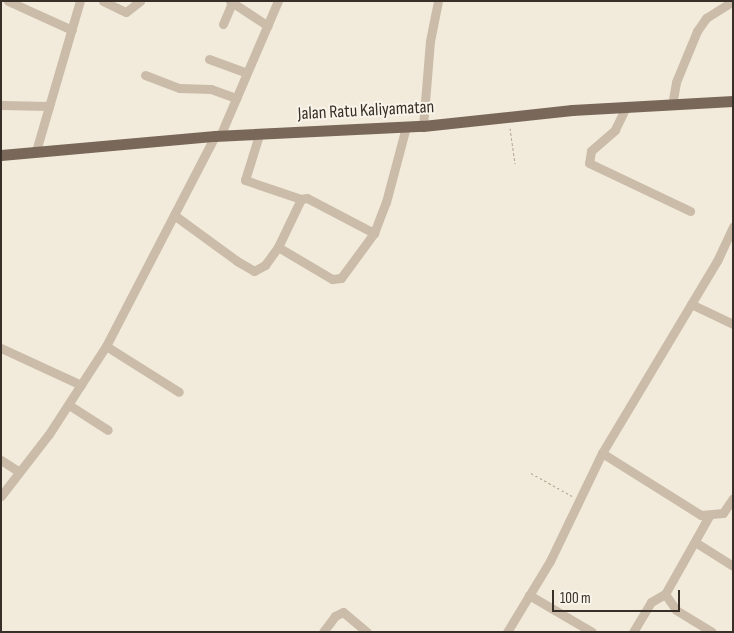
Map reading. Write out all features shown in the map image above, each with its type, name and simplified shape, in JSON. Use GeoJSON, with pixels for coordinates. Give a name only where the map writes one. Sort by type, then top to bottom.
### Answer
{"type":"FeatureCollection","features":[{"type":"Feature","properties":{"kind":"main road","name":"Jalan Ratu Kaliyamatan"},"geometry":{"type":"LineString","coordinates":[[1,155],[218,136],[259,136],[424,126],[626,106],[733,101]]}},
{"type":"Feature","properties":{"kind":"street"},"geometry":{"type":"LineString","coordinates":[[8,1],[72,30]]}},
{"type":"Feature","properties":{"kind":"street"},"geometry":{"type":"LineString","coordinates":[[36,151],[80,1]]}},
{"type":"Feature","properties":{"kind":"street"},"geometry":{"type":"LineString","coordinates":[[103,1],[126,12],[140,1]]}},
{"type":"Feature","properties":{"kind":"street"},"geometry":{"type":"LineString","coordinates":[[1,496],[69,405],[106,346],[174,215],[218,136],[278,1]]}},
{"type":"Feature","properties":{"kind":"street"},"geometry":{"type":"LineString","coordinates":[[672,105],[676,82],[697,31],[706,18],[733,1]]}},
{"type":"Feature","properties":{"kind":"street"},"geometry":{"type":"LineString","coordinates":[[223,24],[232,2],[268,26]]}},
{"type":"Feature","properties":{"kind":"street"},"geometry":{"type":"LineString","coordinates":[[424,126],[434,2]]}},
{"type":"Feature","properties":{"kind":"street"},"geometry":{"type":"LineString","coordinates":[[209,59],[247,73]]}},
{"type":"Feature","properties":{"kind":"street"},"geometry":{"type":"LineString","coordinates":[[144,76],[179,88],[211,89],[236,98]]}},
{"type":"Feature","properties":{"kind":"street"},"geometry":{"type":"LineString","coordinates":[[1,105],[49,106]]}},
{"type":"Feature","properties":{"kind":"street"},"geometry":{"type":"LineString","coordinates":[[626,106],[615,130],[591,151],[589,163],[690,211]]}},
{"type":"Feature","properties":{"kind":"street"},"geometry":{"type":"LineString","coordinates":[[278,247],[336,280],[357,259],[374,233],[386,202],[406,127]]}},
{"type":"Feature","properties":{"kind":"street"},"geometry":{"type":"LineString","coordinates":[[259,136],[245,180],[301,199],[310,200],[374,233]]}},
{"type":"Feature","properties":{"kind":"street"},"geometry":{"type":"LineString","coordinates":[[174,215],[249,269],[259,270],[278,247],[301,199]]}},
{"type":"Feature","properties":{"kind":"street"},"geometry":{"type":"LineString","coordinates":[[506,632],[550,561],[578,498],[602,453],[717,261],[733,226]]}},
{"type":"Feature","properties":{"kind":"street"},"geometry":{"type":"LineString","coordinates":[[691,304],[733,324]]}},
{"type":"Feature","properties":{"kind":"street"},"geometry":{"type":"LineString","coordinates":[[106,346],[179,392]]}},
{"type":"Feature","properties":{"kind":"street"},"geometry":{"type":"LineString","coordinates":[[1,348],[81,385]]}},
{"type":"Feature","properties":{"kind":"street"},"geometry":{"type":"LineString","coordinates":[[69,405],[108,430]]}},
{"type":"Feature","properties":{"kind":"street"},"geometry":{"type":"LineString","coordinates":[[602,453],[693,511],[709,516],[722,514],[733,498]]}},
{"type":"Feature","properties":{"kind":"street"},"geometry":{"type":"LineString","coordinates":[[1,460],[18,472]]}},
{"type":"Feature","properties":{"kind":"street"},"geometry":{"type":"LineString","coordinates":[[633,632],[651,602],[664,594],[709,516]]}},
{"type":"Feature","properties":{"kind":"street"},"geometry":{"type":"LineString","coordinates":[[695,542],[733,566]]}},
{"type":"Feature","properties":{"kind":"street"},"geometry":{"type":"LineString","coordinates":[[664,594],[676,610],[712,632]]}},
{"type":"Feature","properties":{"kind":"street"},"geometry":{"type":"LineString","coordinates":[[529,596],[592,632]]}},
{"type":"Feature","properties":{"kind":"street"},"geometry":{"type":"LineString","coordinates":[[323,632],[335,616],[343,612],[367,632]]}},
{"type":"Feature","properties":{"kind":"path"},"geometry":{"type":"LineString","coordinates":[[509,118],[515,164]]}},
{"type":"Feature","properties":{"kind":"path"},"geometry":{"type":"LineString","coordinates":[[531,473],[578,498]]}}]}
